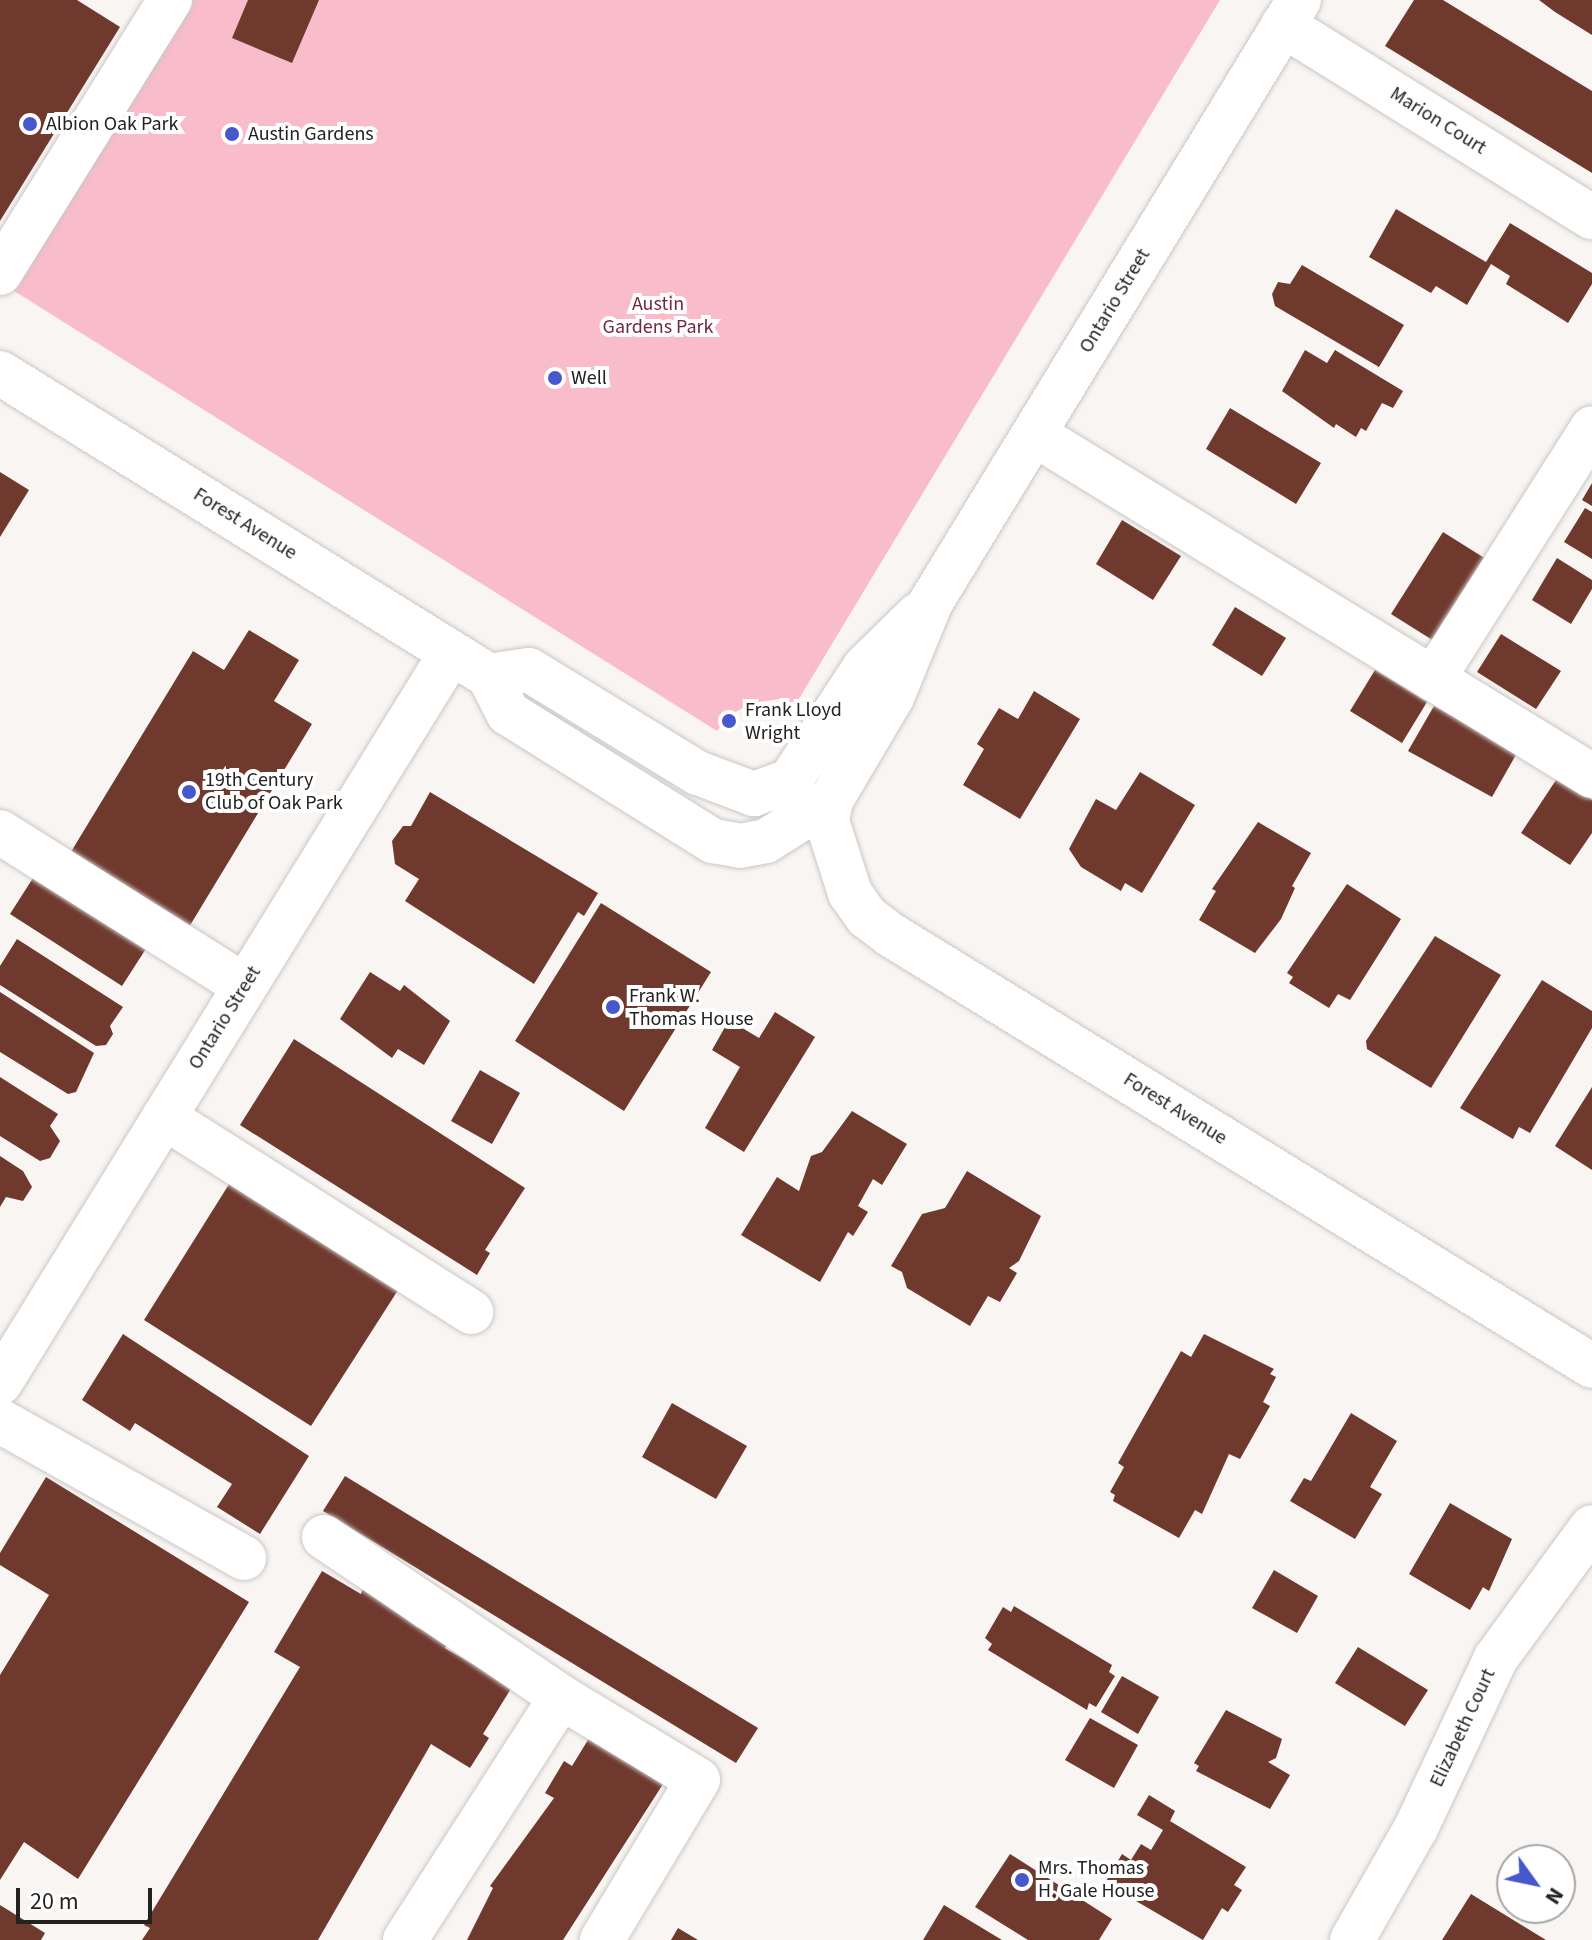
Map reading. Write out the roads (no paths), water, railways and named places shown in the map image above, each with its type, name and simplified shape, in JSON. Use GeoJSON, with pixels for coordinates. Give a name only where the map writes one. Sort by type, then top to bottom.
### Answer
{"type":"FeatureCollection","features":[{"type":"Feature","properties":{"kind":"street"},"geometry":{"type":"LineString","coordinates":[[0,273],[170,0]]}},
{"type":"Feature","properties":{"kind":"street","name":"Marion Court"},"geometry":{"type":"LineString","coordinates":[[1291,13],[1592,217]]}},
{"type":"Feature","properties":{"kind":"street","name":"Ontario Street"},"geometry":{"type":"LineString","coordinates":[[831,772],[892,697],[931,602],[1291,13]]}},
{"type":"Feature","properties":{"kind":"street","name":"Forest Avenue"},"geometry":{"type":"LineString","coordinates":[[0,373],[489,676]]}},
{"type":"Feature","properties":{"kind":"street"},"geometry":{"type":"LineString","coordinates":[[1433,679],[1592,428]]}},
{"type":"Feature","properties":{"kind":"street"},"geometry":{"type":"LineString","coordinates":[[1034,434],[1592,776]]}},
{"type":"Feature","properties":{"kind":"street","name":"Ontario Street"},"geometry":{"type":"LineString","coordinates":[[0,1383],[451,653]]}},
{"type":"Feature","properties":{"kind":"street"},"geometry":{"type":"LineString","coordinates":[[529,670],[725,787],[754,794],[790,781],[831,772],[766,841],[740,846],[713,841],[508,713],[489,676],[529,670]]}},
{"type":"Feature","properties":{"kind":"street"},"geometry":{"type":"LineString","coordinates":[[652,801],[678,760]]}},
{"type":"Feature","properties":{"kind":"street","name":"Forest Avenue"},"geometry":{"type":"LineString","coordinates":[[831,772],[827,821],[850,893],[867,917],[891,935],[1591,1364]]}},
{"type":"Feature","properties":{"kind":"street"},"geometry":{"type":"LineString","coordinates":[[0,832],[245,986]]}},
{"type":"Feature","properties":{"kind":"street"},"geometry":{"type":"LineString","coordinates":[[164,1117],[471,1312]]}},
{"type":"Feature","properties":{"kind":"street"},"geometry":{"type":"LineString","coordinates":[[0,1421],[244,1558]]}},
{"type":"Feature","properties":{"kind":"street","name":"Elizabeth Court"},"geometry":{"type":"LineString","coordinates":[[1352,1940],[1416,1828],[1496,1658],[1592,1527]]}},
{"type":"Feature","properties":{"kind":"street"},"geometry":{"type":"LineString","coordinates":[[324,1537],[561,1697],[698,1780],[602,1940]]}},
{"type":"Feature","properties":{"kind":"street"},"geometry":{"type":"LineString","coordinates":[[405,1940],[561,1697]]}},
{"type":"Feature","properties":{"kind":"place","name":"Albion Oak Park"},"geometry":{"type":"Point","coordinates":[30,124]}},
{"type":"Feature","properties":{"kind":"place","name":"Austin Gardens"},"geometry":{"type":"Point","coordinates":[232,134]}},
{"type":"Feature","properties":{"kind":"place","name":"Well"},"geometry":{"type":"Point","coordinates":[555,378]}},
{"type":"Feature","properties":{"kind":"place","name":"Frank Lloyd Wright"},"geometry":{"type":"Point","coordinates":[729,721]}},
{"type":"Feature","properties":{"kind":"place","name":"19th Century Club of Oak Park"},"geometry":{"type":"Point","coordinates":[189,792]}},
{"type":"Feature","properties":{"kind":"place","name":"Frank W. Thomas House"},"geometry":{"type":"Point","coordinates":[613,1007]}},
{"type":"Feature","properties":{"kind":"place","name":"Mrs. Thomas H. Gale House"},"geometry":{"type":"Point","coordinates":[1022,1880]}},
{"type":"Feature","properties":{"kind":"park label","name":"Austin Gardens Park"},"geometry":{"type":"Point","coordinates":[658,316]}}]}
